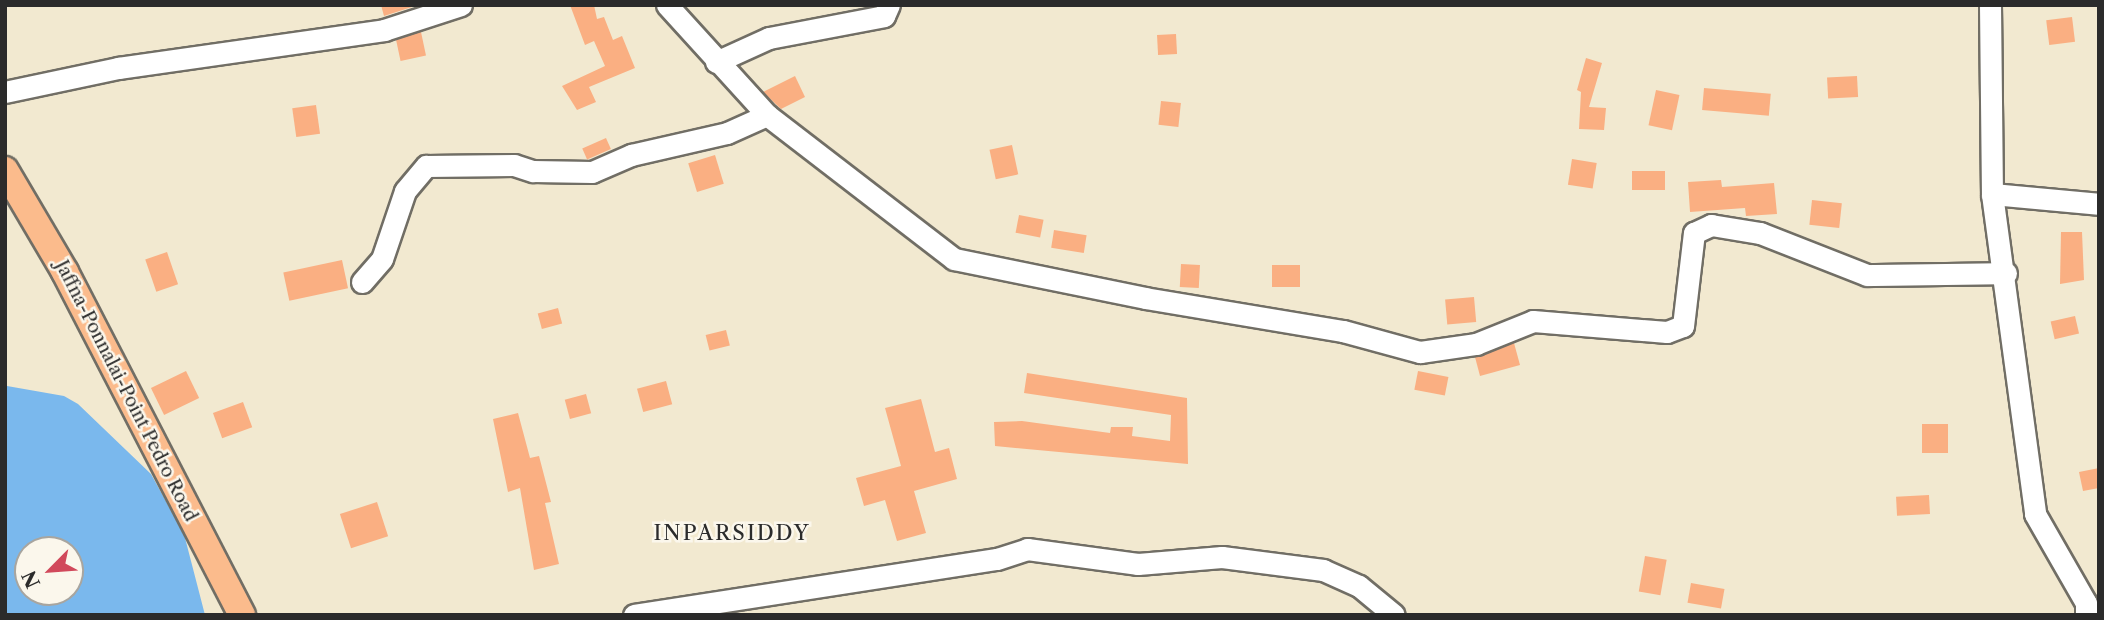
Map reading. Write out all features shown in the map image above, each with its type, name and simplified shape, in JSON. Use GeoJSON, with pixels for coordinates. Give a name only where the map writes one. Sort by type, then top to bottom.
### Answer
{"type":"FeatureCollection","features":[{"type":"Feature","properties":{"kind":"main road","name":"Jaffna-Ponnalai-Point Pedro Road"},"geometry":{"type":"LineString","coordinates":[[5,170],[65,272],[242,615]]}},
{"type":"Feature","properties":{"kind":"street"},"geometry":{"type":"LineString","coordinates":[[5,92],[118,68],[384,30],[461,5]]}},
{"type":"Feature","properties":{"kind":"street"},"geometry":{"type":"LineString","coordinates":[[667,5],[767,116],[954,259],[1343,331],[1420,352],[1476,344],[1533,321],[1667,332],[1683,327],[1694,233],[1711,225],[1760,233],[1867,275],[2006,273]]}},
{"type":"Feature","properties":{"kind":"street"},"geometry":{"type":"LineString","coordinates":[[716,62],[769,38],[884,16],[889,5]]}},
{"type":"Feature","properties":{"kind":"street"},"geometry":{"type":"LineString","coordinates":[[1990,5],[1992,194],[2006,273],[2035,514],[2086,603],[2086,615]]}},
{"type":"Feature","properties":{"kind":"street"},"geometry":{"type":"LineString","coordinates":[[362,282],[382,258],[405,191],[426,166],[514,165],[533,171],[592,172],[631,155],[727,133],[767,116]]}},
{"type":"Feature","properties":{"kind":"street"},"geometry":{"type":"LineString","coordinates":[[1992,194],[2099,204]]}},
{"type":"Feature","properties":{"kind":"street"},"geometry":{"type":"LineString","coordinates":[[634,615],[997,559],[1027,549],[1138,564],[1222,557],[1323,570],[1359,586],[1394,615]]}},
{"type":"Feature","properties":{"kind":"water"},"geometry":{"type":"Polygon","coordinates":[[[7,386],[64,396],[78,404],[151,474],[184,534],[205,615],[5,615],[7,386]]]}},
{"type":"Feature","properties":{"kind":"building"},"geometry":{"type":"Polygon","coordinates":[[[381,5],[418,5],[384,16],[381,5]]]}},
{"type":"Feature","properties":{"kind":"building"},"geometry":{"type":"Polygon","coordinates":[[[570,5],[594,5],[597,19],[604,17],[613,40],[622,36],[635,68],[589,87],[596,102],[577,110],[562,86],[605,66],[594,41],[585,45],[570,5]]]}},
{"type":"Feature","properties":{"kind":"building"},"geometry":{"type":"Polygon","coordinates":[[[2072,17],[2075,42],[2049,45],[2046,20],[2072,17]]]}},
{"type":"Feature","properties":{"kind":"building"},"geometry":{"type":"Polygon","coordinates":[[[421,32],[426,55],[401,61],[396,37],[421,32]]]}},
{"type":"Feature","properties":{"kind":"building"},"geometry":{"type":"Polygon","coordinates":[[[1176,34],[1177,54],[1158,55],[1157,35],[1176,34]]]}},
{"type":"Feature","properties":{"kind":"building"},"geometry":{"type":"Polygon","coordinates":[[[1586,58],[1602,63],[1589,107],[1606,108],[1604,130],[1579,129],[1581,92],[1577,90],[1586,58]]]}},
{"type":"Feature","properties":{"kind":"building"},"geometry":{"type":"Polygon","coordinates":[[[795,76],[805,97],[781,109],[763,92],[795,76]]]}},
{"type":"Feature","properties":{"kind":"building"},"geometry":{"type":"Polygon","coordinates":[[[1857,76],[1858,97],[1828,99],[1827,78],[1857,76]]]}},
{"type":"Feature","properties":{"kind":"building"},"geometry":{"type":"Polygon","coordinates":[[[1704,88],[1771,94],[1769,116],[1702,110],[1704,88]]]}},
{"type":"Feature","properties":{"kind":"building"},"geometry":{"type":"Polygon","coordinates":[[[1656,90],[1679,95],[1672,130],[1649,125],[1656,90]]]}},
{"type":"Feature","properties":{"kind":"building"},"geometry":{"type":"Polygon","coordinates":[[[1161,101],[1181,103],[1178,127],[1158,125],[1161,101]]]}},
{"type":"Feature","properties":{"kind":"building"},"geometry":{"type":"Polygon","coordinates":[[[316,105],[320,134],[296,137],[292,108],[316,105]]]}},
{"type":"Feature","properties":{"kind":"building"},"geometry":{"type":"Polygon","coordinates":[[[606,138],[611,149],[587,160],[582,149],[606,138]]]}},
{"type":"Feature","properties":{"kind":"building"},"geometry":{"type":"Polygon","coordinates":[[[1012,145],[1018,174],[996,179],[990,150],[1012,145]]]}},
{"type":"Feature","properties":{"kind":"building"},"geometry":{"type":"Polygon","coordinates":[[[715,155],[724,184],[697,192],[688,163],[715,155]]]}},
{"type":"Feature","properties":{"kind":"building"},"geometry":{"type":"Polygon","coordinates":[[[1572,159],[1597,163],[1593,189],[1568,185],[1572,159]]]}},
{"type":"Feature","properties":{"kind":"building"},"geometry":{"type":"Polygon","coordinates":[[[1632,171],[1665,171],[1665,190],[1632,190],[1632,171]]]}},
{"type":"Feature","properties":{"kind":"building"},"geometry":{"type":"Polygon","coordinates":[[[1721,180],[1722,187],[1774,183],[1777,214],[1746,216],[1745,208],[1690,212],[1688,182],[1721,180]]]}},
{"type":"Feature","properties":{"kind":"building"},"geometry":{"type":"Polygon","coordinates":[[[1812,200],[1842,203],[1839,228],[1809,225],[1812,200]]]}},
{"type":"Feature","properties":{"kind":"building"},"geometry":{"type":"Polygon","coordinates":[[[1019,215],[1044,220],[1040,237],[1016,233],[1019,215]]]}},
{"type":"Feature","properties":{"kind":"building"},"geometry":{"type":"Polygon","coordinates":[[[1054,230],[1087,235],[1084,253],[1051,248],[1054,230]]]}},
{"type":"Feature","properties":{"kind":"building"},"geometry":{"type":"Polygon","coordinates":[[[2061,232],[2082,232],[2084,280],[2060,284],[2061,232]]]}},
{"type":"Feature","properties":{"kind":"building"},"geometry":{"type":"Polygon","coordinates":[[[167,252],[178,284],[156,292],[145,259],[167,252]]]}},
{"type":"Feature","properties":{"kind":"building"},"geometry":{"type":"Polygon","coordinates":[[[342,260],[348,288],[289,301],[283,272],[342,260]]]}},
{"type":"Feature","properties":{"kind":"building"},"geometry":{"type":"Polygon","coordinates":[[[1181,264],[1200,265],[1199,288],[1180,287],[1181,264]]]}},
{"type":"Feature","properties":{"kind":"building"},"geometry":{"type":"Polygon","coordinates":[[[1272,265],[1300,265],[1300,287],[1272,287],[1272,265]]]}},
{"type":"Feature","properties":{"kind":"building"},"geometry":{"type":"Polygon","coordinates":[[[1474,297],[1476,322],[1447,324],[1445,300],[1474,297]]]}},
{"type":"Feature","properties":{"kind":"building"},"geometry":{"type":"Polygon","coordinates":[[[558,308],[562,323],[542,329],[538,313],[558,308]]]}},
{"type":"Feature","properties":{"kind":"building"},"geometry":{"type":"Polygon","coordinates":[[[2075,316],[2079,334],[2055,339],[2051,322],[2075,316]]]}},
{"type":"Feature","properties":{"kind":"building"},"geometry":{"type":"Polygon","coordinates":[[[726,330],[730,346],[709,351],[706,335],[726,330]]]}},
{"type":"Feature","properties":{"kind":"building"},"geometry":{"type":"Polygon","coordinates":[[[1514,343],[1520,365],[1480,376],[1475,357],[1514,343]]]}},
{"type":"Feature","properties":{"kind":"building"},"geometry":{"type":"Polygon","coordinates":[[[186,371],[199,398],[164,415],[151,388],[186,371]]]}},
{"type":"Feature","properties":{"kind":"building"},"geometry":{"type":"Polygon","coordinates":[[[1418,371],[1448,377],[1445,396],[1414,390],[1418,371]]]}},
{"type":"Feature","properties":{"kind":"building"},"geometry":{"type":"Polygon","coordinates":[[[1027,373],[1187,398],[1188,464],[995,446],[994,422],[1022,421],[1110,433],[1111,427],[1133,427],[1132,436],[1170,441],[1171,415],[1024,393],[1027,373]]]}},
{"type":"Feature","properties":{"kind":"building"},"geometry":{"type":"Polygon","coordinates":[[[666,381],[672,404],[643,412],[637,389],[666,381]]]}},
{"type":"Feature","properties":{"kind":"building"},"geometry":{"type":"Polygon","coordinates":[[[586,394],[591,413],[570,419],[565,400],[586,394]]]}},
{"type":"Feature","properties":{"kind":"building"},"geometry":{"type":"Polygon","coordinates":[[[921,399],[935,452],[949,448],[957,479],[914,491],[926,533],[897,541],[885,500],[864,506],[856,478],[901,466],[885,408],[921,399]]]}},
{"type":"Feature","properties":{"kind":"building"},"geometry":{"type":"Polygon","coordinates":[[[243,402],[252,427],[222,438],[213,413],[243,402]]]}},
{"type":"Feature","properties":{"kind":"building"},"geometry":{"type":"Polygon","coordinates":[[[518,413],[530,458],[539,456],[551,502],[545,503],[559,564],[534,570],[520,488],[508,492],[493,419],[518,413]]]}},
{"type":"Feature","properties":{"kind":"building"},"geometry":{"type":"Polygon","coordinates":[[[1922,424],[1948,424],[1948,453],[1922,453],[1922,424]]]}},
{"type":"Feature","properties":{"kind":"building"},"geometry":{"type":"Polygon","coordinates":[[[2099,468],[2099,488],[2083,491],[2079,472],[2099,468]]]}},
{"type":"Feature","properties":{"kind":"building"},"geometry":{"type":"Polygon","coordinates":[[[1929,495],[1930,514],[1897,516],[1896,497],[1929,495]]]}},
{"type":"Feature","properties":{"kind":"building"},"geometry":{"type":"Polygon","coordinates":[[[377,502],[388,536],[351,548],[340,514],[377,502]]]}},
{"type":"Feature","properties":{"kind":"building"},"geometry":{"type":"Polygon","coordinates":[[[1645,556],[1667,560],[1660,595],[1639,591],[1645,556]]]}},
{"type":"Feature","properties":{"kind":"building"},"geometry":{"type":"Polygon","coordinates":[[[1691,583],[1724,589],[1721,609],[1688,603],[1691,583]]]}},
{"type":"Feature","properties":{"kind":"district","name":"INPARSIDDY"},"geometry":{"type":"Point","coordinates":[732,533]}}]}
